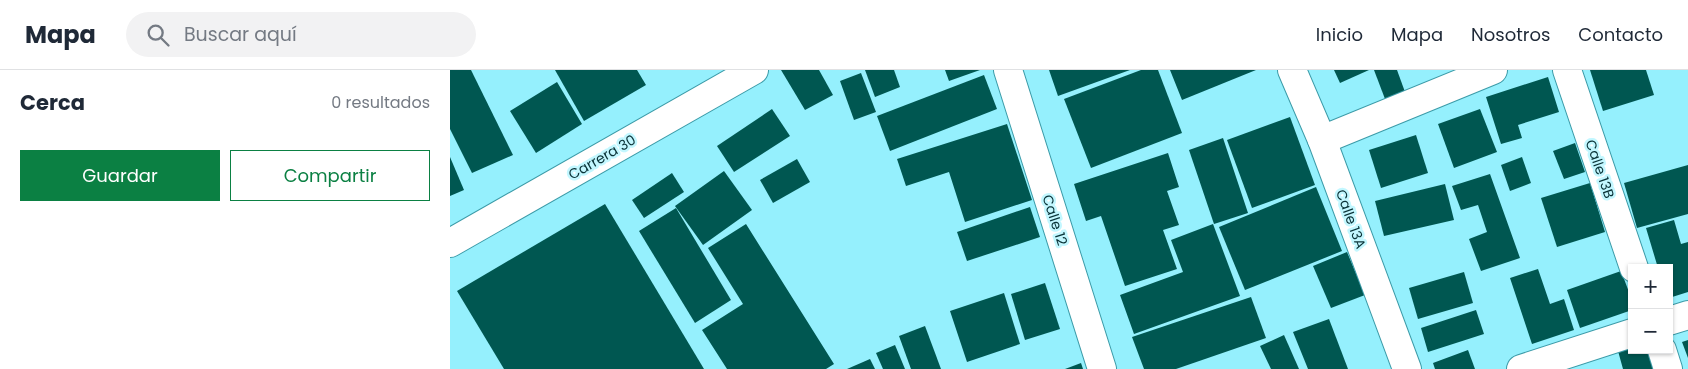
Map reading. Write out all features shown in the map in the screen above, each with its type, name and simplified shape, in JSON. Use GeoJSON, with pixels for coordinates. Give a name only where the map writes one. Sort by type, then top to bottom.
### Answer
{"type":"FeatureCollection","features":[{"type":"Feature","properties":{"kind":"street","name":"Carrera 30"},"geometry":{"type":"LineString","coordinates":[[450,243],[754,70]]}},
{"type":"Feature","properties":{"kind":"street","name":"Calle 12"},"geometry":{"type":"LineString","coordinates":[[1008,70],[1102,369]]}},
{"type":"Feature","properties":{"kind":"street","name":"Calle 13A"},"geometry":{"type":"LineString","coordinates":[[1292,70],[1322,140],[1407,369]]}},
{"type":"Feature","properties":{"kind":"street"},"geometry":{"type":"LineString","coordinates":[[1322,140],[1493,70]]}},
{"type":"Feature","properties":{"kind":"street","name":"Calle 13B"},"geometry":{"type":"LineString","coordinates":[[1567,70],[1633,264]]}},
{"type":"Feature","properties":{"kind":"street"},"geometry":{"type":"LineString","coordinates":[[1673,320],[1688,315]]}},
{"type":"Feature","properties":{"kind":"street"},"geometry":{"type":"LineString","coordinates":[[1520,369],[1628,334]]}},
{"type":"Feature","properties":{"kind":"street"},"geometry":{"type":"LineString","coordinates":[[1663,354],[1668,369]]}},
{"type":"Feature","properties":{"kind":"building"},"geometry":{"type":"Polygon","coordinates":[[[450,70],[471,70],[513,155],[472,173],[450,129],[450,70]]]}},
{"type":"Feature","properties":{"kind":"building"},"geometry":{"type":"Polygon","coordinates":[[[555,70],[637,70],[646,85],[584,121],[555,70]]]}},
{"type":"Feature","properties":{"kind":"building"},"geometry":{"type":"Polygon","coordinates":[[[781,70],[819,70],[833,95],[805,110],[781,70]]]}},
{"type":"Feature","properties":{"kind":"building"},"geometry":{"type":"Polygon","coordinates":[[[865,70],[894,70],[900,87],[875,97],[865,70]]]}},
{"type":"Feature","properties":{"kind":"building"},"geometry":{"type":"Polygon","coordinates":[[[945,70],[980,70],[949,81],[945,70]]]}},
{"type":"Feature","properties":{"kind":"building"},"geometry":{"type":"Polygon","coordinates":[[[1049,70],[1130,70],[1058,96],[1049,70]]]}},
{"type":"Feature","properties":{"kind":"building"},"geometry":{"type":"Polygon","coordinates":[[[1141,70],[1158,70],[1182,133],[1091,168],[1064,99],[1141,70]]]}},
{"type":"Feature","properties":{"kind":"building"},"geometry":{"type":"Polygon","coordinates":[[[1170,70],[1256,70],[1182,100],[1170,70]]]}},
{"type":"Feature","properties":{"kind":"building"},"geometry":{"type":"Polygon","coordinates":[[[1334,70],[1369,70],[1340,83],[1334,70]]]}},
{"type":"Feature","properties":{"kind":"building"},"geometry":{"type":"Polygon","coordinates":[[[1374,70],[1397,70],[1405,92],[1385,99],[1374,70]]]}},
{"type":"Feature","properties":{"kind":"building"},"geometry":{"type":"Polygon","coordinates":[[[1590,70],[1646,70],[1654,95],[1603,111],[1590,70]]]}},
{"type":"Feature","properties":{"kind":"building"},"geometry":{"type":"Polygon","coordinates":[[[861,73],[876,112],[854,120],[840,81],[861,73]]]}},
{"type":"Feature","properties":{"kind":"building"},"geometry":{"type":"Polygon","coordinates":[[[984,75],[997,109],[890,151],[877,116],[984,75]]]}},
{"type":"Feature","properties":{"kind":"building"},"geometry":{"type":"Polygon","coordinates":[[[1548,77],[1559,112],[1518,125],[1522,138],[1501,144],[1486,97],[1548,77]]]}},
{"type":"Feature","properties":{"kind":"building"},"geometry":{"type":"Polygon","coordinates":[[[557,82],[582,124],[536,153],[510,111],[557,82]]]}},
{"type":"Feature","properties":{"kind":"building"},"geometry":{"type":"Polygon","coordinates":[[[772,109],[790,136],[734,172],[717,146],[772,109]]]}},
{"type":"Feature","properties":{"kind":"building"},"geometry":{"type":"Polygon","coordinates":[[[1480,109],[1497,152],[1454,168],[1438,124],[1480,109]]]}},
{"type":"Feature","properties":{"kind":"building"},"geometry":{"type":"Polygon","coordinates":[[[1290,117],[1315,185],[1252,208],[1227,140],[1290,117]]]}},
{"type":"Feature","properties":{"kind":"building"},"geometry":{"type":"Polygon","coordinates":[[[1007,124],[1032,200],[965,222],[949,172],[906,186],[897,159],[1007,124]]]}},
{"type":"Feature","properties":{"kind":"building"},"geometry":{"type":"Polygon","coordinates":[[[1416,135],[1428,173],[1381,188],[1369,150],[1416,135]]]}},
{"type":"Feature","properties":{"kind":"building"},"geometry":{"type":"Polygon","coordinates":[[[1223,138],[1248,213],[1214,224],[1189,150],[1223,138]]]}},
{"type":"Feature","properties":{"kind":"building"},"geometry":{"type":"Polygon","coordinates":[[[1575,143],[1585,172],[1564,179],[1553,151],[1575,143]]]}},
{"type":"Feature","properties":{"kind":"building"},"geometry":{"type":"Polygon","coordinates":[[[1168,153],[1179,187],[1167,191],[1179,225],[1163,230],[1177,269],[1125,286],[1101,216],[1086,221],[1074,184],[1168,153]]]}},
{"type":"Feature","properties":{"kind":"building"},"geometry":{"type":"Polygon","coordinates":[[[450,157],[464,190],[450,196],[450,157]]]}},
{"type":"Feature","properties":{"kind":"building"},"geometry":{"type":"Polygon","coordinates":[[[1522,157],[1531,183],[1510,191],[1501,165],[1522,157]]]}},
{"type":"Feature","properties":{"kind":"building"},"geometry":{"type":"Polygon","coordinates":[[[797,159],[810,182],[773,203],[760,180],[797,159]]]}},
{"type":"Feature","properties":{"kind":"building"},"geometry":{"type":"Polygon","coordinates":[[[1688,165],[1688,214],[1637,228],[1624,183],[1688,165]]]}},
{"type":"Feature","properties":{"kind":"building"},"geometry":{"type":"Polygon","coordinates":[[[724,171],[752,210],[703,245],[675,206],[724,171]]]}},
{"type":"Feature","properties":{"kind":"building"},"geometry":{"type":"Polygon","coordinates":[[[672,173],[684,192],[644,218],[632,200],[672,173]]]}},
{"type":"Feature","properties":{"kind":"building"},"geometry":{"type":"Polygon","coordinates":[[[1490,174],[1520,258],[1481,271],[1469,239],[1487,232],[1478,205],[1461,210],[1452,186],[1490,174]]]}},
{"type":"Feature","properties":{"kind":"building"},"geometry":{"type":"Polygon","coordinates":[[[1590,183],[1605,232],[1557,247],[1541,198],[1590,183]]]}},
{"type":"Feature","properties":{"kind":"building"},"geometry":{"type":"Polygon","coordinates":[[[1445,184],[1454,220],[1384,236],[1375,201],[1445,184]]]}},
{"type":"Feature","properties":{"kind":"building"},"geometry":{"type":"Polygon","coordinates":[[[1316,187],[1342,251],[1245,290],[1219,227],[1316,187]]]}},
{"type":"Feature","properties":{"kind":"building"},"geometry":{"type":"Polygon","coordinates":[[[605,204],[704,369],[504,369],[457,291],[605,204]]]}},
{"type":"Feature","properties":{"kind":"building"},"geometry":{"type":"Polygon","coordinates":[[[1030,207],[1040,237],[967,261],[957,232],[1030,207]]]}},
{"type":"Feature","properties":{"kind":"building"},"geometry":{"type":"Polygon","coordinates":[[[676,208],[731,300],[695,323],[639,231],[676,208]]]}},
{"type":"Feature","properties":{"kind":"building"},"geometry":{"type":"Polygon","coordinates":[[[1674,220],[1681,244],[1688,242],[1688,292],[1673,297],[1673,264],[1657,264],[1646,228],[1674,220]]]}},
{"type":"Feature","properties":{"kind":"building"},"geometry":{"type":"Polygon","coordinates":[[[746,224],[834,364],[826,369],[727,369],[702,330],[743,304],[708,248],[746,224]]]}},
{"type":"Feature","properties":{"kind":"building"},"geometry":{"type":"Polygon","coordinates":[[[1213,224],[1240,296],[1134,334],[1120,295],[1183,272],[1171,240],[1213,224]]]}},
{"type":"Feature","properties":{"kind":"building"},"geometry":{"type":"Polygon","coordinates":[[[1347,252],[1365,295],[1331,308],[1313,266],[1347,252]]]}},
{"type":"Feature","properties":{"kind":"building"},"geometry":{"type":"Polygon","coordinates":[[[1538,269],[1550,304],[1564,299],[1574,330],[1532,344],[1510,278],[1538,269]]]}},
{"type":"Feature","properties":{"kind":"building"},"geometry":{"type":"Polygon","coordinates":[[[1621,271],[1628,289],[1628,311],[1580,328],[1567,290],[1621,271]]]}},
{"type":"Feature","properties":{"kind":"building"},"geometry":{"type":"Polygon","coordinates":[[[1464,272],[1473,303],[1418,319],[1409,288],[1464,272]]]}},
{"type":"Feature","properties":{"kind":"building"},"geometry":{"type":"Polygon","coordinates":[[[1045,283],[1060,329],[1025,340],[1011,294],[1045,283]]]}},
{"type":"Feature","properties":{"kind":"building"},"geometry":{"type":"Polygon","coordinates":[[[1004,293],[1020,344],[967,362],[950,311],[1004,293]]]}},
{"type":"Feature","properties":{"kind":"building"},"geometry":{"type":"Polygon","coordinates":[[[1251,297],[1266,338],[1176,369],[1144,369],[1132,337],[1251,297]]]}},
{"type":"Feature","properties":{"kind":"building"},"geometry":{"type":"Polygon","coordinates":[[[1476,310],[1484,334],[1428,352],[1421,328],[1476,310]]]}},
{"type":"Feature","properties":{"kind":"building"},"geometry":{"type":"Polygon","coordinates":[[[1329,319],[1348,369],[1308,369],[1293,332],[1329,319]]]}},
{"type":"Feature","properties":{"kind":"building"},"geometry":{"type":"Polygon","coordinates":[[[925,326],[941,369],[911,369],[899,336],[925,326]]]}},
{"type":"Feature","properties":{"kind":"building"},"geometry":{"type":"Polygon","coordinates":[[[1284,335],[1299,369],[1271,369],[1260,346],[1284,335]]]}},
{"type":"Feature","properties":{"kind":"building"},"geometry":{"type":"Polygon","coordinates":[[[1688,340],[1688,358],[1682,342],[1688,340]]]}},
{"type":"Feature","properties":{"kind":"building"},"geometry":{"type":"Polygon","coordinates":[[[895,345],[905,369],[883,369],[876,353],[895,345]]]}},
{"type":"Feature","properties":{"kind":"building"},"geometry":{"type":"Polygon","coordinates":[[[1628,348],[1628,354],[1655,354],[1660,369],[1623,369],[1618,351],[1628,348]]]}},
{"type":"Feature","properties":{"kind":"building"},"geometry":{"type":"Polygon","coordinates":[[[1468,350],[1475,369],[1435,369],[1433,363],[1468,350]]]}},
{"type":"Feature","properties":{"kind":"building"},"geometry":{"type":"Polygon","coordinates":[[[870,359],[875,369],[847,369],[870,359]]]}},
{"type":"Feature","properties":{"kind":"building"},"geometry":{"type":"Polygon","coordinates":[[[1081,363],[1083,369],[1065,369],[1081,363]]]}}]}
